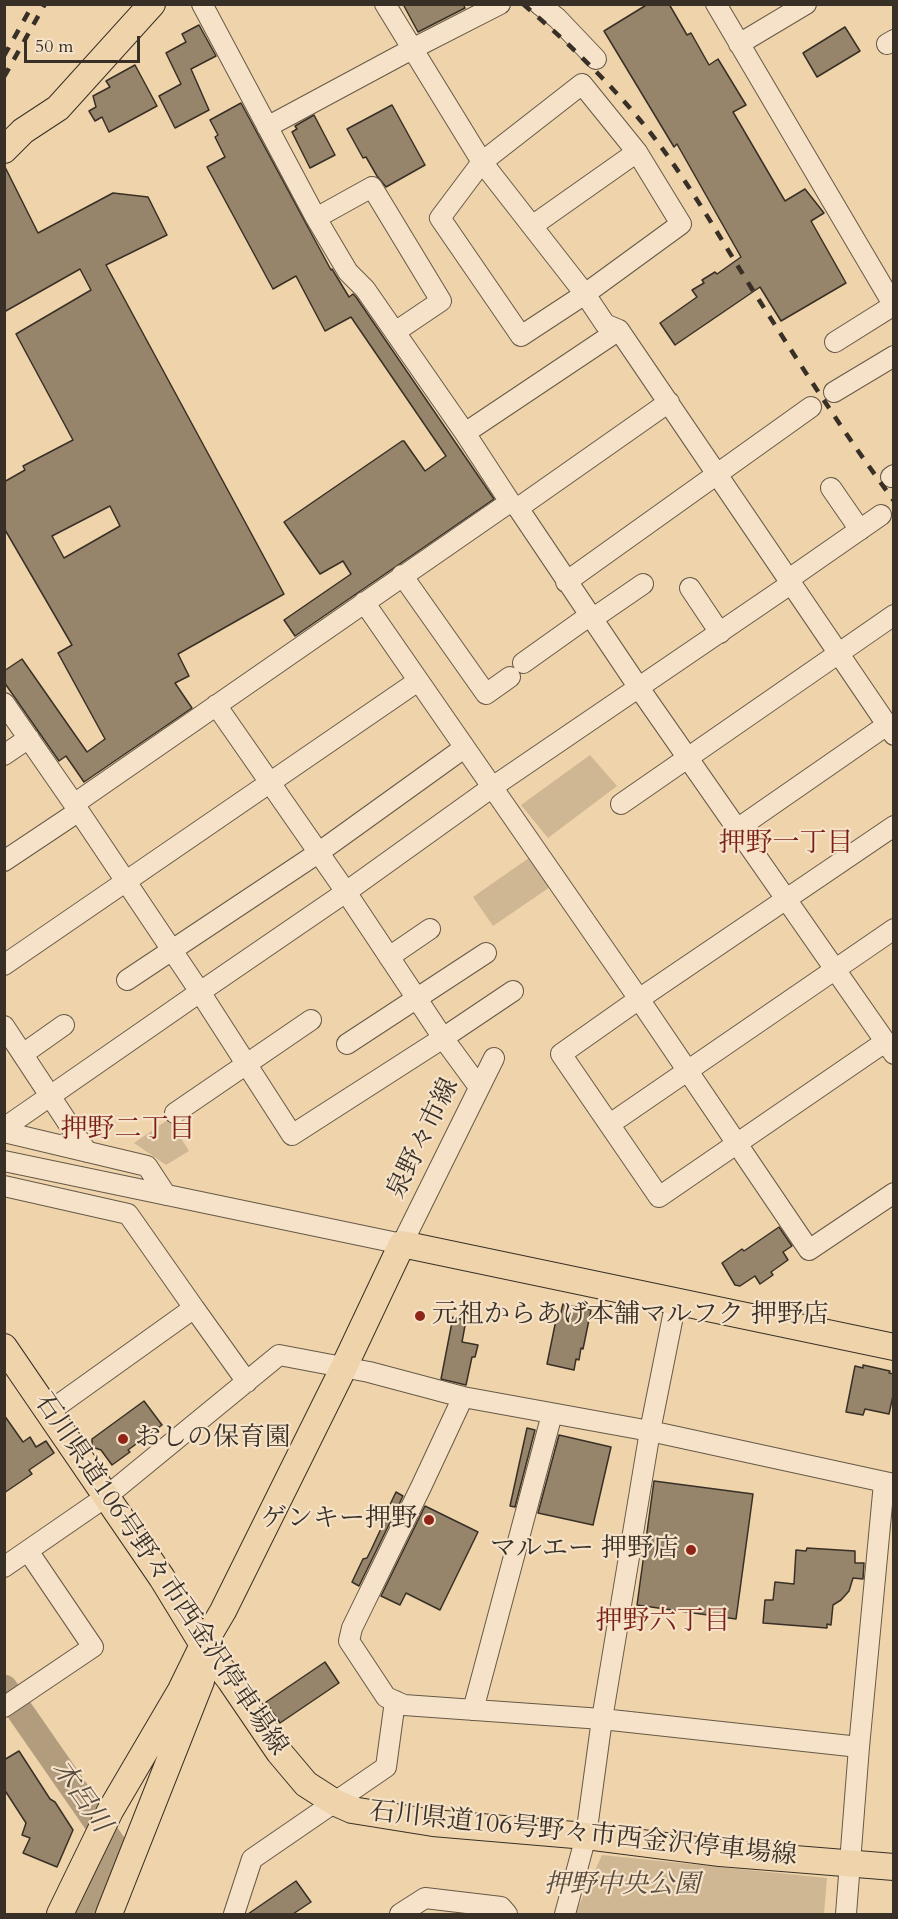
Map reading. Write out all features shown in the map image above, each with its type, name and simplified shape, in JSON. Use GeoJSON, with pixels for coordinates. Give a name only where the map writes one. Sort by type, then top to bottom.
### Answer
{"type":"FeatureCollection","features":[{"type":"Feature","properties":{"kind":"main road"},"geometry":{"type":"LineString","coordinates":[[4,150],[23,131],[58,108],[152,4]]}},
{"type":"Feature","properties":{"kind":"main road"},"geometry":{"type":"LineString","coordinates":[[60,1914],[110,1811],[181,1690],[223,1611],[402,1244],[894,1347]]}},
{"type":"Feature","properties":{"kind":"main road","name":"石川県道106号野々市西金沢停車場線"},"geometry":{"type":"LineString","coordinates":[[4,1347],[50,1411],[162,1578],[203,1645],[286,1761],[306,1784],[334,1802],[352,1810],[433,1823],[586,1836],[720,1853],[894,1867]]}},
{"type":"Feature","properties":{"kind":"main road"},"geometry":{"type":"LineString","coordinates":[[109,1914],[205,1671],[203,1645]]}},
{"type":"Feature","properties":{"kind":"street"},"geometry":{"type":"LineString","coordinates":[[201,4],[316,218],[348,272],[365,289],[395,332],[687,758],[788,900],[889,1048],[659,1197],[561,1054],[639,999],[788,900],[894,826]]}},
{"type":"Feature","properties":{"kind":"street"},"geometry":{"type":"LineString","coordinates":[[385,4],[482,162],[585,294],[605,324],[619,330],[890,730],[737,829]]}},
{"type":"Feature","properties":{"kind":"street"},"geometry":{"type":"LineString","coordinates":[[267,127],[500,4]]}},
{"type":"Feature","properties":{"kind":"street"},"geometry":{"type":"LineString","coordinates":[[539,4],[557,18],[596,59]]}},
{"type":"Feature","properties":{"kind":"street"},"geometry":{"type":"LineString","coordinates":[[716,4],[893,305],[836,342]]}},
{"type":"Feature","properties":{"kind":"street"},"geometry":{"type":"LineString","coordinates":[[740,44],[806,4]]}},
{"type":"Feature","properties":{"kind":"street"},"geometry":{"type":"LineString","coordinates":[[582,84],[637,152],[681,224],[585,294],[521,336],[440,218],[482,162],[582,84]]}},
{"type":"Feature","properties":{"kind":"street"},"geometry":{"type":"LineString","coordinates":[[532,226],[637,152]]}},
{"type":"Feature","properties":{"kind":"street"},"geometry":{"type":"LineString","coordinates":[[316,218],[372,187],[441,301],[395,332]]}},
{"type":"Feature","properties":{"kind":"street"},"geometry":{"type":"LineString","coordinates":[[465,433],[619,330]]}},
{"type":"Feature","properties":{"kind":"street"},"geometry":{"type":"LineString","coordinates":[[834,392],[894,356]]}},
{"type":"Feature","properties":{"kind":"street"},"geometry":{"type":"LineString","coordinates":[[4,861],[216,705],[402,575],[514,505],[669,402]]}},
{"type":"Feature","properties":{"kind":"street"},"geometry":{"type":"LineString","coordinates":[[566,582],[811,407]]}},
{"type":"Feature","properties":{"kind":"street"},"geometry":{"type":"LineString","coordinates":[[831,488],[860,530]]}},
{"type":"Feature","properties":{"kind":"street"},"geometry":{"type":"LineString","coordinates":[[4,1130],[491,788],[720,633],[881,515]]}},
{"type":"Feature","properties":{"kind":"street"},"geometry":{"type":"LineString","coordinates":[[402,575],[486,694],[516,670],[643,584]]}},
{"type":"Feature","properties":{"kind":"street"},"geometry":{"type":"LineString","coordinates":[[690,588],[720,633]]}},
{"type":"Feature","properties":{"kind":"street"},"geometry":{"type":"LineString","coordinates":[[364,602],[639,999],[809,1250],[894,1193]]}},
{"type":"Feature","properties":{"kind":"street"},"geometry":{"type":"LineString","coordinates":[[621,804],[894,615]]}},
{"type":"Feature","properties":{"kind":"street"},"geometry":{"type":"LineString","coordinates":[[4,966],[418,681]]}},
{"type":"Feature","properties":{"kind":"street"},"geometry":{"type":"LineString","coordinates":[[4,703],[127,882],[292,1135],[513,992]]}},
{"type":"Feature","properties":{"kind":"street"},"geometry":{"type":"LineString","coordinates":[[216,705],[346,892],[443,1038],[479,1087]]}},
{"type":"Feature","properties":{"kind":"street"},"geometry":{"type":"LineString","coordinates":[[4,755],[29,738]]}},
{"type":"Feature","properties":{"kind":"street"},"geometry":{"type":"LineString","coordinates":[[128,980],[318,853],[464,748]]}},
{"type":"Feature","properties":{"kind":"street"},"geometry":{"type":"LineString","coordinates":[[389,957],[430,929]]}},
{"type":"Feature","properties":{"kind":"street"},"geometry":{"type":"LineString","coordinates":[[610,1124],[894,929]]}},
{"type":"Feature","properties":{"kind":"street"},"geometry":{"type":"LineString","coordinates":[[347,1044],[486,953]]}},
{"type":"Feature","properties":{"kind":"street"},"geometry":{"type":"LineString","coordinates":[[175,1113],[311,1020]]}},
{"type":"Feature","properties":{"kind":"street"},"geometry":{"type":"LineString","coordinates":[[23,1054],[64,1025]]}},
{"type":"Feature","properties":{"kind":"street"},"geometry":{"type":"LineString","coordinates":[[4,1026],[87,1152]]}},
{"type":"Feature","properties":{"kind":"street","name":"泉野々市線"},"geometry":{"type":"LineString","coordinates":[[402,1244],[494,1058]]}},
{"type":"Feature","properties":{"kind":"street"},"geometry":{"type":"LineString","coordinates":[[4,1130],[147,1166],[166,1195]]}},
{"type":"Feature","properties":{"kind":"street"},"geometry":{"type":"LineString","coordinates":[[4,1161],[402,1244]]}},
{"type":"Feature","properties":{"kind":"street"},"geometry":{"type":"LineString","coordinates":[[4,1186],[128,1214],[247,1382]]}},
{"type":"Feature","properties":{"kind":"street"},"geometry":{"type":"LineString","coordinates":[[128,1214],[139,1189]]}},
{"type":"Feature","properties":{"kind":"street"},"geometry":{"type":"LineString","coordinates":[[565,1914],[586,1836],[602,1719],[650,1431],[676,1301]]}},
{"type":"Feature","properties":{"kind":"street"},"geometry":{"type":"LineString","coordinates":[[50,1411],[194,1308]]}},
{"type":"Feature","properties":{"kind":"street"},"geometry":{"type":"LineString","coordinates":[[4,1567],[106,1496],[279,1355],[343,1369],[369,1372],[463,1397],[650,1431],[889,1484],[859,1747],[846,1914]]}},
{"type":"Feature","properties":{"kind":"street"},"geometry":{"type":"LineString","coordinates":[[463,1397],[352,1628],[348,1641],[386,1697],[404,1705],[602,1719],[859,1747]]}},
{"type":"Feature","properties":{"kind":"street"},"geometry":{"type":"LineString","coordinates":[[473,1710],[552,1414]]}},
{"type":"Feature","properties":{"kind":"street"},"geometry":{"type":"LineString","coordinates":[[4,1707],[93,1647],[28,1551]]}},
{"type":"Feature","properties":{"kind":"street"},"geometry":{"type":"LineString","coordinates":[[239,1912],[252,1858],[386,1767],[395,1701]]}},
{"type":"Feature","properties":{"kind":"street"},"geometry":{"type":"LineString","coordinates":[[400,1914],[425,1898],[501,1906],[507,1914]]}},
{"type":"Feature","properties":{"kind":"green space"},"geometry":{"type":"Polygon","coordinates":[[[590,755],[617,786],[548,838],[521,805],[590,755]]]}},
{"type":"Feature","properties":{"kind":"green space"},"geometry":{"type":"Polygon","coordinates":[[[533,855],[553,885],[493,926],[473,897],[533,855]]]}},
{"type":"Feature","properties":{"kind":"green space"},"geometry":{"type":"Polygon","coordinates":[[[169,1119],[189,1151],[166,1165],[134,1143],[169,1119]]]}},
{"type":"Feature","properties":{"kind":"green space","name":"押野中央公園"},"geometry":{"type":"Polygon","coordinates":[[[602,1855],[827,1878],[824,1914],[575,1914],[602,1855]]]}},
{"type":"Feature","properties":{"kind":"building"},"geometry":{"type":"Polygon","coordinates":[[[403,4],[463,4],[465,8],[418,32],[403,4]]]}},
{"type":"Feature","properties":{"kind":"building"},"geometry":{"type":"Polygon","coordinates":[[[648,4],[669,4],[687,35],[691,33],[709,65],[718,59],[746,105],[733,112],[785,201],[805,189],[824,213],[811,221],[846,283],[781,321],[760,287],[675,345],[660,323],[697,297],[692,290],[704,283],[702,280],[715,272],[717,274],[741,257],[677,144],[674,147],[604,31],[648,4]]]}},
{"type":"Feature","properties":{"kind":"building"},"geometry":{"type":"Polygon","coordinates":[[[199,25],[216,56],[191,69],[209,110],[175,128],[159,96],[181,84],[166,53],[186,42],[182,34],[199,25]]]}},
{"type":"Feature","properties":{"kind":"building"},"geometry":{"type":"Polygon","coordinates":[[[845,27],[860,51],[817,77],[803,53],[845,27]]]}},
{"type":"Feature","properties":{"kind":"building"},"geometry":{"type":"Polygon","coordinates":[[[135,65],[157,106],[109,132],[102,117],[95,121],[89,111],[96,107],[93,96],[110,87],[106,81],[135,65]]]}},
{"type":"Feature","properties":{"kind":"building"},"geometry":{"type":"Polygon","coordinates":[[[241,103],[331,270],[349,297],[353,294],[356,297],[494,499],[295,636],[284,620],[351,574],[343,561],[320,574],[284,522],[402,441],[425,471],[446,456],[351,317],[325,331],[296,276],[273,289],[207,167],[225,157],[210,120],[241,103]]]}},
{"type":"Feature","properties":{"kind":"building"},"geometry":{"type":"Polygon","coordinates":[[[392,105],[425,165],[386,187],[366,157],[363,158],[347,129],[392,105]]]}},
{"type":"Feature","properties":{"kind":"building"},"geometry":{"type":"Polygon","coordinates":[[[314,115],[335,155],[310,168],[292,132],[297,129],[295,126],[314,115]]]}},
{"type":"Feature","properties":{"kind":"building"},"geometry":{"type":"Polygon","coordinates":[[[4,165],[38,233],[113,193],[148,197],[167,235],[106,265],[284,594],[178,654],[189,676],[175,683],[192,708],[84,782],[66,756],[59,761],[4,682],[4,671],[22,659],[87,752],[105,739],[58,653],[72,645],[4,528],[4,482],[25,470],[23,466],[73,440],[16,334],[91,290],[80,269],[4,312],[4,165]],[[110,506],[52,536],[64,558],[120,526],[110,506]]]}},
{"type":"Feature","properties":{"kind":"building"},"geometry":{"type":"Polygon","coordinates":[[[779,1227],[792,1246],[783,1252],[788,1260],[771,1272],[773,1275],[760,1284],[755,1276],[740,1286],[735,1285],[722,1263],[779,1227]]]}},
{"type":"Feature","properties":{"kind":"building"},"geometry":{"type":"Polygon","coordinates":[[[563,1304],[591,1310],[583,1349],[581,1348],[579,1360],[576,1359],[574,1370],[547,1364],[557,1315],[560,1316],[563,1304]]]}},
{"type":"Feature","properties":{"kind":"building"},"geometry":{"type":"Polygon","coordinates":[[[453,1317],[466,1320],[462,1342],[478,1345],[475,1357],[472,1357],[466,1385],[441,1379],[453,1317]]]}},
{"type":"Feature","properties":{"kind":"building"},"geometry":{"type":"Polygon","coordinates":[[[863,1365],[894,1374],[894,1391],[889,1414],[865,1409],[863,1415],[846,1412],[855,1366],[863,1368],[863,1365]]]}},
{"type":"Feature","properties":{"kind":"building"},"geometry":{"type":"Polygon","coordinates":[[[144,1401],[162,1425],[112,1465],[101,1450],[92,1447],[92,1439],[144,1401]]]}},
{"type":"Feature","properties":{"kind":"building"},"geometry":{"type":"Polygon","coordinates":[[[4,1415],[23,1442],[30,1437],[36,1447],[46,1441],[54,1453],[29,1470],[32,1474],[4,1493],[4,1415]]]}},
{"type":"Feature","properties":{"kind":"building"},"geometry":{"type":"Polygon","coordinates":[[[527,1428],[535,1430],[515,1507],[510,1506],[527,1428]]]}},
{"type":"Feature","properties":{"kind":"building"},"geometry":{"type":"Polygon","coordinates":[[[559,1435],[611,1447],[593,1525],[538,1513],[559,1435]]]}},
{"type":"Feature","properties":{"kind":"building"},"geometry":{"type":"Polygon","coordinates":[[[654,1481],[753,1494],[736,1619],[637,1605],[654,1481]]]}},
{"type":"Feature","properties":{"kind":"building"},"geometry":{"type":"Polygon","coordinates":[[[396,1492],[403,1496],[359,1586],[352,1582],[363,1559],[367,1558],[371,1550],[396,1492]]]}},
{"type":"Feature","properties":{"kind":"building"},"geometry":{"type":"Polygon","coordinates":[[[425,1506],[478,1532],[440,1610],[406,1593],[400,1605],[381,1596],[425,1506]]]}},
{"type":"Feature","properties":{"kind":"building"},"geometry":{"type":"Polygon","coordinates":[[[807,1548],[855,1551],[855,1563],[864,1563],[863,1579],[853,1578],[849,1591],[833,1605],[831,1625],[827,1624],[827,1628],[763,1623],[765,1600],[773,1600],[775,1582],[794,1584],[796,1550],[806,1551],[807,1548]]]}},
{"type":"Feature","properties":{"kind":"building"},"geometry":{"type":"Polygon","coordinates":[[[325,1662],[339,1683],[280,1723],[266,1702],[325,1662]]]}},
{"type":"Feature","properties":{"kind":"building"},"geometry":{"type":"Polygon","coordinates":[[[19,1751],[73,1830],[57,1867],[23,1853],[30,1838],[22,1835],[26,1823],[4,1789],[4,1760],[19,1751]]]}},
{"type":"Feature","properties":{"kind":"building"},"geometry":{"type":"Polygon","coordinates":[[[296,1881],[311,1902],[293,1914],[248,1914],[296,1881]]]}},
{"type":"Feature","properties":{"kind":"waterway","name":"木呂川"},"geometry":{"type":"LineString","coordinates":[[4,1688],[113,1845],[87,1914]]}},
{"type":"Feature","properties":{"kind":"railway"},"geometry":{"type":"LineString","coordinates":[[4,56],[33,4]]}},
{"type":"Feature","properties":{"kind":"railway"},"geometry":{"type":"LineString","coordinates":[[4,77],[45,4]]}},
{"type":"Feature","properties":{"kind":"railway"},"geometry":{"type":"LineString","coordinates":[[523,4],[595,70],[628,106],[672,161],[821,396],[894,501]]}},
{"type":"Feature","properties":{"kind":"place","name":"元祖からあげ本舗マルフク 押野店"},"geometry":{"type":"Point","coordinates":[420,1316]}},
{"type":"Feature","properties":{"kind":"place","name":"おしの保育園"},"geometry":{"type":"Point","coordinates":[123,1439]}},
{"type":"Feature","properties":{"kind":"place","name":"ゲンキー押野"},"geometry":{"type":"Point","coordinates":[429,1520]}},
{"type":"Feature","properties":{"kind":"place","name":"マルエー 押野店"},"geometry":{"type":"Point","coordinates":[691,1550]}},
{"type":"Feature","properties":{"kind":"district","name":"押野一丁目"},"geometry":{"type":"Point","coordinates":[786,845]}},
{"type":"Feature","properties":{"kind":"district","name":"押野二丁目"},"geometry":{"type":"Point","coordinates":[128,1131]}},
{"type":"Feature","properties":{"kind":"district","name":"押野六丁目"},"geometry":{"type":"Point","coordinates":[663,1623]}}]}
